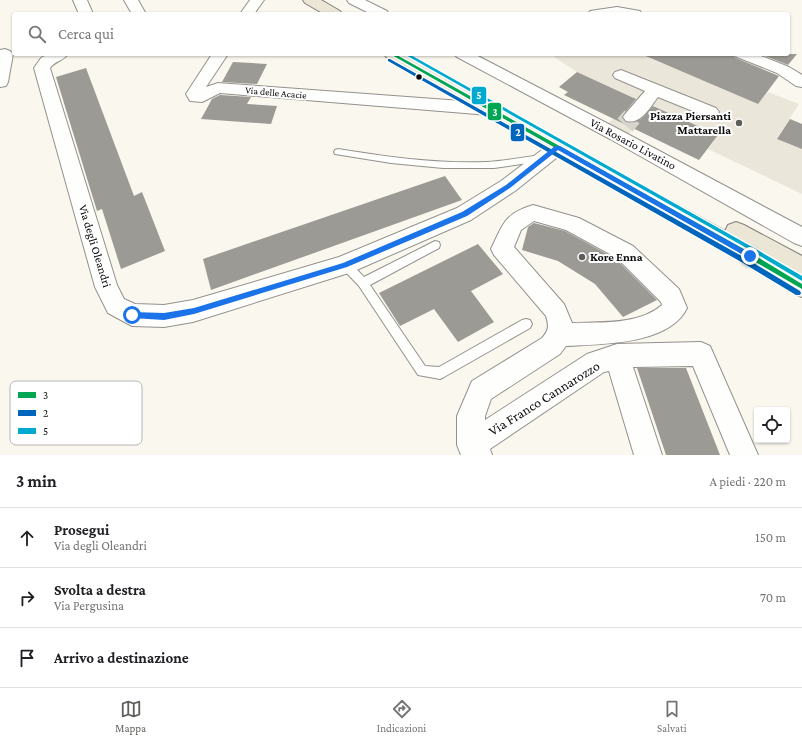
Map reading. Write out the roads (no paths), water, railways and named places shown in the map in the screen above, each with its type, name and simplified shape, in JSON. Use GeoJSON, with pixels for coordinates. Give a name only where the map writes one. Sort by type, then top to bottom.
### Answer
{"type":"FeatureCollection","features":[{"type":"Feature","properties":{"kind":"main road"},"geometry":{"type":"LineString","coordinates":[[296,0],[317,12]]}},
{"type":"Feature","properties":{"kind":"main road"},"geometry":{"type":"LineString","coordinates":[[310,0],[332,12]]}},
{"type":"Feature","properties":{"kind":"main road"},"geometry":{"type":"LineString","coordinates":[[396,56],[489,109],[552,152],[750,256],[802,287]]}},
{"type":"Feature","properties":{"kind":"main road"},"geometry":{"type":"LineString","coordinates":[[413,56],[802,267]]}},
{"type":"Feature","properties":{"kind":"street"},"geometry":{"type":"LineString","coordinates":[[80,0],[85,12]]}},
{"type":"Feature","properties":{"kind":"street"},"geometry":{"type":"LineString","coordinates":[[131,0],[138,12]]}},
{"type":"Feature","properties":{"kind":"street"},"geometry":{"type":"LineString","coordinates":[[248,12],[257,0]]}},
{"type":"Feature","properties":{"kind":"street"},"geometry":{"type":"LineString","coordinates":[[354,0],[378,12]]}},
{"type":"Feature","properties":{"kind":"street"},"geometry":{"type":"LineString","coordinates":[[594,0],[600,12]]}},
{"type":"Feature","properties":{"kind":"street"},"geometry":{"type":"LineString","coordinates":[[0,55],[5,54],[0,82]]}},
{"type":"Feature","properties":{"kind":"street","name":"Via degli Oleandri"},"geometry":{"type":"LineString","coordinates":[[56,56],[47,60],[42,68],[106,287],[116,306],[132,315],[164,316],[194,311],[344,265],[464,214],[508,186],[552,152]]}},
{"type":"Feature","properties":{"kind":"street","name":"Via delle Acacie"},"geometry":{"type":"LineString","coordinates":[[219,56],[196,90],[194,94],[196,97],[204,96],[209,91],[218,88],[411,103]]}},
{"type":"Feature","properties":{"kind":"street","name":"Via Rosario Livatino"},"geometry":{"type":"LineString","coordinates":[[467,56],[624,125],[802,237]]}},
{"type":"Feature","properties":{"kind":"street"},"geometry":{"type":"LineString","coordinates":[[747,56],[783,70],[802,82]]}},
{"type":"Feature","properties":{"kind":"street"},"geometry":{"type":"LineString","coordinates":[[621,75],[710,112]]}},
{"type":"Feature","properties":{"kind":"street"},"geometry":{"type":"LineString","coordinates":[[411,103],[427,100],[437,96],[443,92],[443,83]]}},
{"type":"Feature","properties":{"kind":"street"},"geometry":{"type":"LineString","coordinates":[[624,125],[656,89]]}},
{"type":"Feature","properties":{"kind":"street"},"geometry":{"type":"LineString","coordinates":[[411,103],[489,109]]}},
{"type":"Feature","properties":{"kind":"street"},"geometry":{"type":"LineString","coordinates":[[475,450],[471,416],[481,390],[551,346],[560,335],[560,323],[556,311],[502,249],[513,225],[524,216],[533,213],[572,224],[625,252],[671,296],[675,308],[669,315],[633,330],[560,335]]}},
{"type":"Feature","properties":{"kind":"street","name":"Via Franco Cannarozzo"},"geometry":{"type":"LineString","coordinates":[[475,450],[596,363],[617,356],[701,354],[744,455]]}},
{"type":"Feature","properties":{"kind":"street"},"geometry":{"type":"LineString","coordinates":[[617,356],[648,455]]}},
{"type":"Feature","properties":{"kind":"lane"},"geometry":{"type":"LineString","coordinates":[[338,152],[386,160],[437,165],[479,165],[505,163],[552,152]]}},
{"type":"Feature","properties":{"kind":"lane"},"geometry":{"type":"LineString","coordinates":[[363,283],[435,245]]}},
{"type":"Feature","properties":{"kind":"lane"},"geometry":{"type":"LineString","coordinates":[[344,265],[363,283],[422,371],[440,373],[526,324]]}},
{"type":"Feature","properties":{"kind":"tunnel"},"geometry":{"type":"LineString","coordinates":[[625,125],[632,117]]}},
{"type":"Feature","properties":{"kind":"place","name":"Piazza Piersanti Mattarella"},"geometry":{"type":"Point","coordinates":[739,123]}},
{"type":"Feature","properties":{"kind":"place","name":"Kore Enna"},"geometry":{"type":"Point","coordinates":[582,257]}}]}
